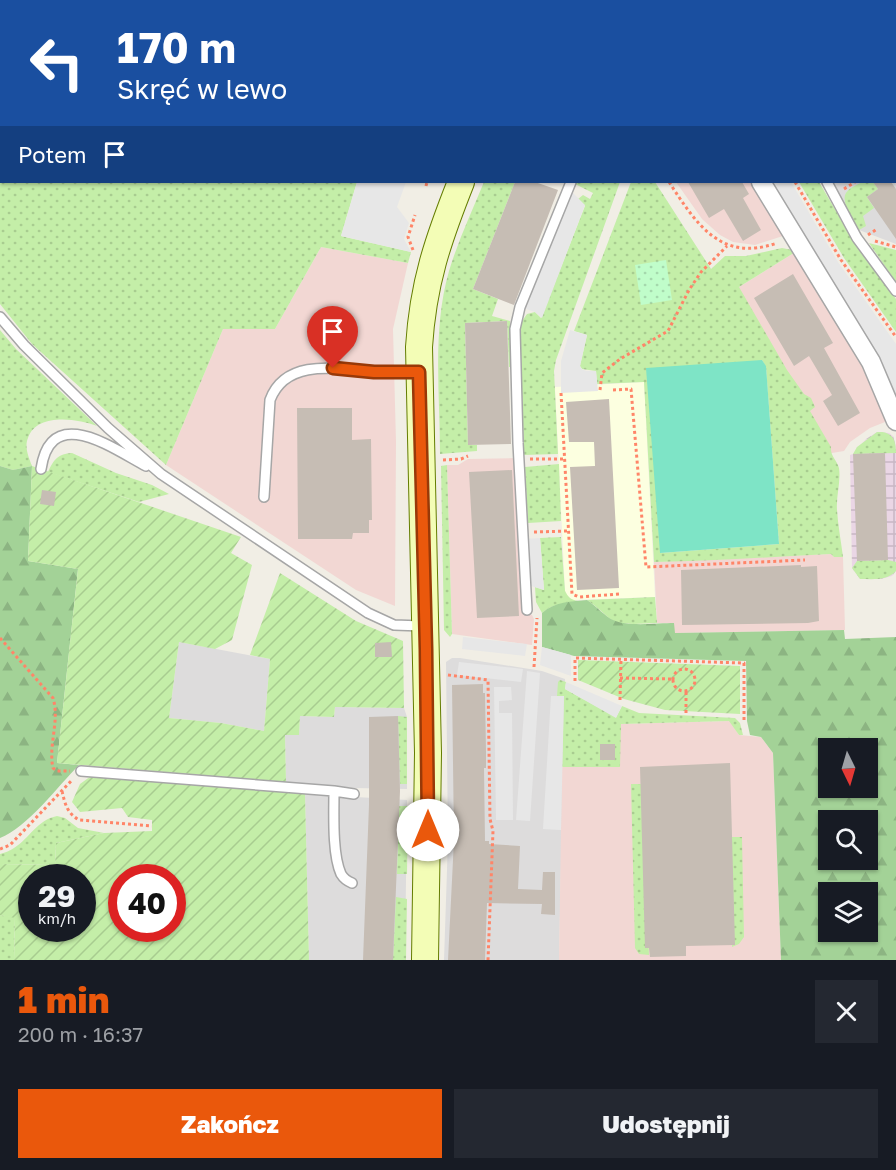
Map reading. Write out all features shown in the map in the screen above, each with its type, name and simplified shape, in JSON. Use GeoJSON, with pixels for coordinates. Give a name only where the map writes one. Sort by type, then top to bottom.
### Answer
{"type":"FeatureCollection","features":[{"type":"Feature","properties":{"kind":"street"},"geometry":{"type":"LineString","coordinates":[[425,960],[428,753],[419,372],[421,315],[433,257],[461,183]]}},
{"type":"Feature","properties":{"kind":"street"},"geometry":{"type":"LineString","coordinates":[[762,183],[871,362],[896,421]]}},
{"type":"Feature","properties":{"kind":"lane"},"geometry":{"type":"LineString","coordinates":[[527,610],[514,329],[520,307],[571,183]]}},
{"type":"Feature","properties":{"kind":"lane"},"geometry":{"type":"LineString","coordinates":[[828,183],[857,238],[896,291]]}},
{"type":"Feature","properties":{"kind":"lane"},"geometry":{"type":"LineString","coordinates":[[0,317],[24,345],[108,428],[161,474]]}},
{"type":"Feature","properties":{"kind":"lane"},"geometry":{"type":"LineString","coordinates":[[264,497],[270,400],[274,389],[282,381],[310,369],[419,372]]}},
{"type":"Feature","properties":{"kind":"lane"},"geometry":{"type":"LineString","coordinates":[[41,469],[43,453],[59,436],[76,434],[93,437],[161,474],[368,614],[394,625],[425,627]]}},
{"type":"Feature","properties":{"kind":"lane"},"geometry":{"type":"LineString","coordinates":[[81,771],[354,794]]}},
{"type":"Feature","properties":{"kind":"lane"},"geometry":{"type":"LineString","coordinates":[[334,791],[335,842],[340,872],[345,880],[352,883]]}},
{"type":"Feature","properties":{"kind":"path"},"geometry":{"type":"LineString","coordinates":[[670,183],[698,225],[727,246],[743,249],[765,247],[793,235]]}},
{"type":"Feature","properties":{"kind":"path"},"geometry":{"type":"LineString","coordinates":[[796,183],[841,260],[896,338]]}},
{"type":"Feature","properties":{"kind":"path"},"geometry":{"type":"LineString","coordinates":[[600,390],[602,373],[620,358],[669,331],[689,290],[701,272],[727,246]]}},
{"type":"Feature","properties":{"kind":"path"},"geometry":{"type":"LineString","coordinates":[[613,390],[631,389],[646,567],[805,560]]}},
{"type":"Feature","properties":{"kind":"path"},"geometry":{"type":"LineString","coordinates":[[561,393],[572,594],[579,597],[619,594]]}},
{"type":"Feature","properties":{"kind":"path"},"geometry":{"type":"LineString","coordinates":[[441,460],[461,459],[468,456]]}},
{"type":"Feature","properties":{"kind":"path"},"geometry":{"type":"LineString","coordinates":[[534,459],[564,459]]}},
{"type":"Feature","properties":{"kind":"path"},"geometry":{"type":"LineString","coordinates":[[542,531],[568,531]]}},
{"type":"Feature","properties":{"kind":"path"},"geometry":{"type":"LineString","coordinates":[[534,667],[537,624]]}},
{"type":"Feature","properties":{"kind":"path"},"geometry":{"type":"LineString","coordinates":[[0,638],[53,698],[56,710],[51,758],[53,768],[57,771],[81,771]]}},
{"type":"Feature","properties":{"kind":"path"},"geometry":{"type":"LineString","coordinates":[[575,681],[575,658],[744,663],[744,721]]}},
{"type":"Feature","properties":{"kind":"path"},"geometry":{"type":"LineString","coordinates":[[620,700],[621,659]]}},
{"type":"Feature","properties":{"kind":"path"},"geometry":{"type":"LineString","coordinates":[[682,669],[692,672],[695,682],[692,688],[686,691],[676,687],[672,679],[682,669]]}},
{"type":"Feature","properties":{"kind":"path"},"geometry":{"type":"LineString","coordinates":[[443,675],[488,680],[490,819],[493,831],[488,960]]}},
{"type":"Feature","properties":{"kind":"path"},"geometry":{"type":"LineString","coordinates":[[620,678],[672,679]]}},
{"type":"Feature","properties":{"kind":"path"},"geometry":{"type":"LineString","coordinates":[[686,691],[686,713]]}},
{"type":"Feature","properties":{"kind":"path"},"geometry":{"type":"LineString","coordinates":[[0,849],[10,844],[81,771]]}},
{"type":"Feature","properties":{"kind":"path"},"geometry":{"type":"LineString","coordinates":[[62,791],[65,805],[71,815],[79,820],[152,826]]}},
{"type":"Feature","properties":{"kind":"shaded area"},"geometry":{"type":"Polygon","coordinates":[[[357,183],[406,183],[397,207],[409,223],[404,239],[411,252],[341,236],[357,183]]]}},
{"type":"Feature","properties":{"kind":"shaded area"},"geometry":{"type":"Polygon","coordinates":[[[677,183],[753,183],[786,235],[755,245],[733,242],[720,235],[702,219],[677,183]]]}},
{"type":"Feature","properties":{"kind":"shaded area"},"geometry":{"type":"Polygon","coordinates":[[[774,183],[792,183],[838,262],[896,344],[896,396],[774,183]]]}},
{"type":"Feature","properties":{"kind":"shaded area"},"geometry":{"type":"Polygon","coordinates":[[[832,183],[896,183],[896,244],[859,230],[832,183]]]}},
{"type":"Feature","properties":{"kind":"shaded area"},"geometry":{"type":"Polygon","coordinates":[[[567,190],[585,205],[542,318],[535,312],[520,307],[567,190]]]}},
{"type":"Feature","properties":{"kind":"shaded area"},"geometry":{"type":"Polygon","coordinates":[[[321,247],[408,263],[393,329],[396,442],[395,606],[356,590],[166,465],[223,329],[275,329],[321,247]]]}},
{"type":"Feature","properties":{"kind":"shaded area"},"geometry":{"type":"Polygon","coordinates":[[[797,251],[865,365],[890,420],[870,428],[850,442],[844,451],[820,455],[726,295],[797,251]]]}},
{"type":"Feature","properties":{"kind":"shaded area"},"geometry":{"type":"Polygon","coordinates":[[[570,330],[587,335],[580,366],[586,371],[596,371],[598,391],[561,393],[561,361],[570,330]]]}},
{"type":"Feature","properties":{"kind":"shaded area"},"geometry":{"type":"Polygon","coordinates":[[[644,382],[655,597],[573,600],[567,596],[565,591],[555,387],[644,382]]]}},
{"type":"Feature","properties":{"kind":"shaded area"},"geometry":{"type":"Polygon","coordinates":[[[877,432],[889,433],[893,436],[896,446],[896,571],[892,576],[881,579],[860,579],[852,568],[850,455],[866,439],[877,432]]]}},
{"type":"Feature","properties":{"kind":"shaded area"},"geometry":{"type":"Polygon","coordinates":[[[516,458],[522,613],[532,615],[534,619],[532,645],[452,634],[447,465],[458,465],[468,459],[516,458]]]}},
{"type":"Feature","properties":{"kind":"shaded area"},"geometry":{"type":"Polygon","coordinates":[[[540,538],[544,590],[525,584],[523,539],[540,538]]]}},
{"type":"Feature","properties":{"kind":"shaded area"},"geometry":{"type":"Polygon","coordinates":[[[831,554],[834,557],[843,557],[845,630],[674,633],[674,623],[657,623],[654,562],[831,554]]]}},
{"type":"Feature","properties":{"kind":"shaded area"},"geometry":{"type":"Polygon","coordinates":[[[463,637],[527,644],[525,656],[462,649],[463,637]]]}},
{"type":"Feature","properties":{"kind":"shaded area"},"geometry":{"type":"Polygon","coordinates":[[[179,642],[270,659],[264,731],[221,723],[169,718],[179,642]]]}},
{"type":"Feature","properties":{"kind":"shaded area"},"geometry":{"type":"Polygon","coordinates":[[[542,647],[571,655],[571,676],[540,665],[542,647]]]}},
{"type":"Feature","properties":{"kind":"shaded area"},"geometry":{"type":"Polygon","coordinates":[[[452,658],[542,671],[565,679],[559,960],[444,960],[448,840],[446,662],[452,658]]]}},
{"type":"Feature","properties":{"kind":"shaded area"},"geometry":{"type":"Polygon","coordinates":[[[459,662],[523,669],[521,682],[457,675],[459,662]]]}},
{"type":"Feature","properties":{"kind":"shaded area"},"geometry":{"type":"Polygon","coordinates":[[[527,671],[540,673],[530,821],[516,820],[527,671]]]}},
{"type":"Feature","properties":{"kind":"shaded area"},"geometry":{"type":"Polygon","coordinates":[[[566,682],[622,706],[616,718],[565,689],[566,682]]]}},
{"type":"Feature","properties":{"kind":"shaded area"},"geometry":{"type":"Polygon","coordinates":[[[494,687],[511,687],[512,700],[499,701],[499,713],[512,713],[513,820],[496,820],[494,687]]]}},
{"type":"Feature","properties":{"kind":"shaded area"},"geometry":{"type":"Polygon","coordinates":[[[551,696],[564,696],[561,830],[543,829],[551,696]]]}},
{"type":"Feature","properties":{"kind":"shaded area"},"geometry":{"type":"Polygon","coordinates":[[[335,707],[404,708],[407,717],[407,789],[354,788],[286,782],[285,734],[299,734],[300,716],[334,717],[335,707]]]}},
{"type":"Feature","properties":{"kind":"shaded area"},"geometry":{"type":"Polygon","coordinates":[[[730,721],[739,735],[761,737],[773,753],[781,960],[559,960],[562,767],[620,724],[730,721]]]}},
{"type":"Feature","properties":{"kind":"shaded area"},"geometry":{"type":"Polygon","coordinates":[[[305,794],[407,800],[405,960],[309,960],[305,794]]]}},
{"type":"Feature","properties":{"kind":"green space"},"geometry":{"type":"Polygon","coordinates":[[[0,183],[357,183],[341,236],[411,252],[408,263],[321,247],[275,329],[223,329],[166,465],[32,344],[0,304],[0,183]]]}},
{"type":"Feature","properties":{"kind":"green space"},"geometry":{"type":"Polygon","coordinates":[[[484,183],[515,183],[473,289],[498,299],[492,316],[510,321],[511,367],[509,367],[507,321],[465,323],[468,445],[477,445],[477,451],[440,454],[438,362],[440,316],[449,271],[484,183]]]}},
{"type":"Feature","properties":{"kind":"green space"},"geometry":{"type":"Polygon","coordinates":[[[620,183],[556,360],[554,371],[558,454],[524,455],[520,324],[527,314],[535,312],[541,318],[585,206],[578,199],[583,195],[590,199],[593,193],[575,184],[620,183]]]}},
{"type":"Feature","properties":{"kind":"green space"},"geometry":{"type":"Polygon","coordinates":[[[631,183],[656,183],[711,269],[725,256],[746,256],[782,248],[797,251],[739,287],[787,370],[804,394],[811,398],[815,407],[810,411],[831,447],[838,465],[837,510],[843,557],[834,557],[831,554],[654,562],[644,382],[597,384],[596,371],[582,369],[580,366],[587,335],[574,331],[631,183]],[[762,360],[660,553],[779,544],[766,367],[762,360]]]}},
{"type":"Feature","properties":{"kind":"green space"},"geometry":{"type":"Polygon","coordinates":[[[800,183],[820,183],[853,240],[896,299],[896,332],[844,258],[800,183]]]}},
{"type":"Feature","properties":{"kind":"green space"},"geometry":{"type":"Polygon","coordinates":[[[860,183],[874,183],[878,189],[867,197],[874,208],[863,216],[866,226],[859,230],[846,207],[845,197],[849,190],[860,183]]]}},
{"type":"Feature","properties":{"kind":"green space"},"geometry":{"type":"Polygon","coordinates":[[[869,243],[896,250],[896,282],[869,243]]]}},
{"type":"Feature","properties":{"kind":"green space"},"geometry":{"type":"Polygon","coordinates":[[[666,260],[672,300],[641,305],[635,265],[666,260]]]}},
{"type":"Feature","properties":{"kind":"green space"},"geometry":{"type":"Polygon","coordinates":[[[0,330],[16,349],[97,426],[69,420],[40,424],[33,430],[27,441],[27,452],[32,466],[13,470],[0,466],[0,330]]]}},
{"type":"Feature","properties":{"kind":"green space"},"geometry":{"type":"Polygon","coordinates":[[[762,360],[766,366],[779,544],[660,553],[646,368],[762,360]]]}},
{"type":"Feature","properties":{"kind":"green space"},"geometry":{"type":"Polygon","coordinates":[[[877,432],[886,433],[892,437],[896,453],[853,454],[857,447],[877,432]]]}},
{"type":"Feature","properties":{"kind":"green space"},"geometry":{"type":"Polygon","coordinates":[[[72,453],[169,494],[139,502],[48,472],[57,458],[72,453]]]}},
{"type":"Feature","properties":{"kind":"green space"},"geometry":{"type":"Polygon","coordinates":[[[559,464],[561,521],[528,523],[525,467],[559,464]]]}},
{"type":"Feature","properties":{"kind":"green space"},"geometry":{"type":"Polygon","coordinates":[[[447,465],[452,634],[450,637],[444,630],[441,466],[447,465]]]}},
{"type":"Feature","properties":{"kind":"green space"},"geometry":{"type":"Polygon","coordinates":[[[0,466],[13,470],[32,466],[28,561],[78,569],[57,763],[79,765],[42,806],[21,825],[0,838],[0,466]]]}},
{"type":"Feature","properties":{"kind":"green space"},"geometry":{"type":"Polygon","coordinates":[[[32,466],[241,537],[231,553],[252,565],[232,640],[215,649],[179,642],[169,718],[221,723],[264,731],[270,659],[250,655],[280,573],[356,621],[403,641],[404,708],[335,707],[334,717],[300,716],[299,735],[285,735],[286,782],[57,763],[78,569],[28,561],[32,466]]]}},
{"type":"Feature","properties":{"kind":"green space"},"geometry":{"type":"Polygon","coordinates":[[[561,537],[565,591],[570,598],[578,601],[554,606],[542,613],[536,602],[535,587],[544,590],[540,538],[561,537]]]}},
{"type":"Feature","properties":{"kind":"green space"},"geometry":{"type":"Polygon","coordinates":[[[857,561],[896,562],[896,571],[884,578],[860,579],[852,568],[857,561]]]}},
{"type":"Feature","properties":{"kind":"green space"},"geometry":{"type":"Polygon","coordinates":[[[655,597],[657,623],[619,623],[587,600],[655,597]]]}},
{"type":"Feature","properties":{"kind":"green space"},"geometry":{"type":"Polygon","coordinates":[[[587,600],[608,617],[619,622],[674,623],[675,633],[844,630],[845,639],[896,637],[896,960],[781,960],[773,753],[761,737],[750,735],[747,721],[746,661],[574,656],[542,647],[542,613],[558,604],[587,600]]]}},
{"type":"Feature","properties":{"kind":"green space"},"geometry":{"type":"Polygon","coordinates":[[[578,660],[740,666],[740,714],[665,710],[624,699],[578,680],[578,660]]]}},
{"type":"Feature","properties":{"kind":"green space"},"geometry":{"type":"Polygon","coordinates":[[[560,680],[566,682],[565,689],[616,717],[622,706],[639,713],[735,718],[740,723],[743,735],[739,735],[729,721],[621,724],[620,767],[562,767],[564,696],[557,696],[560,680]]]}},
{"type":"Feature","properties":{"kind":"green space"},"geometry":{"type":"Polygon","coordinates":[[[398,716],[407,717],[407,784],[400,784],[398,716]]]}},
{"type":"Feature","properties":{"kind":"green space"},"geometry":{"type":"Polygon","coordinates":[[[91,776],[305,794],[309,960],[14,960],[15,918],[0,915],[0,864],[18,864],[18,942],[96,942],[96,864],[55,864],[56,843],[104,833],[152,831],[152,820],[128,817],[122,808],[80,812],[72,802],[80,784],[91,776]]]}},
{"type":"Feature","properties":{"kind":"green space"},"geometry":{"type":"Polygon","coordinates":[[[631,784],[641,784],[649,955],[639,954],[635,948],[631,784]]]}},
{"type":"Feature","properties":{"kind":"green space"},"geometry":{"type":"Polygon","coordinates":[[[399,806],[408,806],[407,874],[397,874],[399,806]]]}},
{"type":"Feature","properties":{"kind":"green space"},"geometry":{"type":"Polygon","coordinates":[[[57,816],[65,818],[78,828],[104,833],[56,843],[55,864],[0,864],[0,854],[20,844],[39,825],[57,816]]]}},
{"type":"Feature","properties":{"kind":"green space"},"geometry":{"type":"Polygon","coordinates":[[[732,837],[742,837],[744,937],[739,944],[732,947],[732,837]]]}},
{"type":"Feature","properties":{"kind":"green space"},"geometry":{"type":"Polygon","coordinates":[[[396,897],[407,899],[406,960],[393,960],[396,897]]]}},
{"type":"Feature","properties":{"kind":"green space"},"geometry":{"type":"Polygon","coordinates":[[[0,915],[15,917],[14,960],[0,960],[0,915]]]}},
{"type":"Feature","properties":{"kind":"building"},"geometry":{"type":"Polygon","coordinates":[[[515,183],[538,183],[558,190],[514,305],[473,289],[515,183]]]}},
{"type":"Feature","properties":{"kind":"building"},"geometry":{"type":"Polygon","coordinates":[[[689,183],[743,183],[749,194],[743,198],[761,230],[743,241],[724,209],[709,218],[689,183]]]}},
{"type":"Feature","properties":{"kind":"building"},"geometry":{"type":"Polygon","coordinates":[[[874,183],[892,183],[896,189],[896,239],[867,197],[878,189],[874,183]]]}},
{"type":"Feature","properties":{"kind":"building"},"geometry":{"type":"Polygon","coordinates":[[[793,274],[833,343],[824,348],[860,413],[838,426],[823,401],[832,395],[809,356],[794,366],[754,298],[793,274]]]}},
{"type":"Feature","properties":{"kind":"building"},"geometry":{"type":"Polygon","coordinates":[[[507,321],[511,444],[468,445],[465,323],[507,321]]]}},
{"type":"Feature","properties":{"kind":"building"},"geometry":{"type":"Polygon","coordinates":[[[609,399],[619,588],[577,590],[570,467],[595,466],[594,442],[569,442],[566,402],[609,399]]]}},
{"type":"Feature","properties":{"kind":"building"},"geometry":{"type":"Polygon","coordinates":[[[297,408],[352,408],[352,440],[371,439],[372,520],[369,520],[369,533],[353,533],[352,539],[298,539],[297,408]]]}},
{"type":"Feature","properties":{"kind":"building"},"geometry":{"type":"Polygon","coordinates":[[[885,453],[888,560],[857,561],[853,454],[885,453]]]}},
{"type":"Feature","properties":{"kind":"building"},"geometry":{"type":"Polygon","coordinates":[[[512,470],[519,616],[477,618],[469,472],[512,470]]]}},
{"type":"Feature","properties":{"kind":"building"},"geometry":{"type":"Polygon","coordinates":[[[42,490],[56,492],[54,506],[40,504],[42,490]]]}},
{"type":"Feature","properties":{"kind":"building"},"geometry":{"type":"Polygon","coordinates":[[[801,565],[801,567],[817,566],[819,621],[682,625],[681,570],[801,565]]]}},
{"type":"Feature","properties":{"kind":"building"},"geometry":{"type":"Polygon","coordinates":[[[391,642],[392,657],[375,657],[375,643],[391,642]]]}},
{"type":"Feature","properties":{"kind":"building"},"geometry":{"type":"Polygon","coordinates":[[[483,684],[486,752],[486,768],[484,768],[485,841],[489,841],[489,844],[520,846],[518,889],[542,890],[543,872],[555,872],[555,915],[541,914],[542,904],[487,903],[485,960],[448,960],[454,840],[452,685],[483,684]]]}},
{"type":"Feature","properties":{"kind":"building"},"geometry":{"type":"Polygon","coordinates":[[[398,716],[400,791],[393,960],[363,960],[369,805],[369,717],[398,716]]]}},
{"type":"Feature","properties":{"kind":"building"},"geometry":{"type":"Polygon","coordinates":[[[600,744],[615,744],[615,760],[600,760],[600,744]]]}},
{"type":"Feature","properties":{"kind":"building"},"geometry":{"type":"Polygon","coordinates":[[[730,763],[735,945],[686,946],[686,956],[650,957],[649,948],[645,948],[640,767],[730,763]]]}},
{"type":"Feature","properties":{"kind":"route"},"geometry":{"type":"LineString","coordinates":[[333,368],[374,372],[419,372],[428,830]]}}]}
